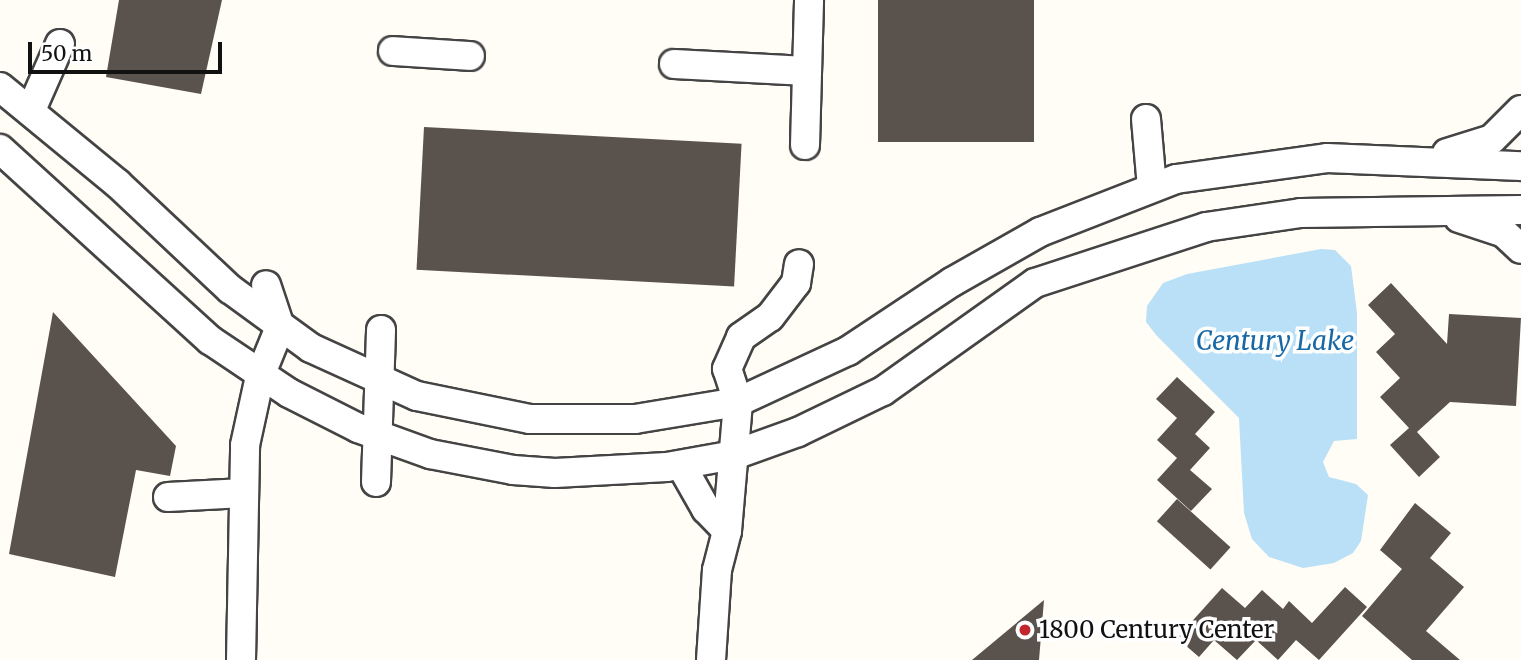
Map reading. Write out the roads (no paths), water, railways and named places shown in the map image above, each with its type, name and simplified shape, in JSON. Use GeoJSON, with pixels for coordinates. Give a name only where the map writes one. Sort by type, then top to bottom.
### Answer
{"type":"FeatureCollection","features":[{"type":"Feature","properties":{"kind":"street"},"geometry":{"type":"LineString","coordinates":[[805,145],[809,0]]}},
{"type":"Feature","properties":{"kind":"street"},"geometry":{"type":"LineString","coordinates":[[31,110],[60,44]]}},
{"type":"Feature","properties":{"kind":"street"},"geometry":{"type":"LineString","coordinates":[[393,51],[470,56]]}},
{"type":"Feature","properties":{"kind":"street"},"geometry":{"type":"LineString","coordinates":[[674,64],[807,71]]}},
{"type":"Feature","properties":{"kind":"street"},"geometry":{"type":"LineString","coordinates":[[0,87],[118,184],[230,289],[280,327],[378,381],[445,404],[530,419],[635,419],[738,402],[848,351],[952,282],[1025,240],[1152,187],[1259,164],[1447,153],[1482,144],[1502,132],[1521,110]]}},
{"type":"Feature","properties":{"kind":"street"},"geometry":{"type":"LineString","coordinates":[[1146,119],[1152,187]]}},
{"type":"Feature","properties":{"kind":"street"},"geometry":{"type":"LineString","coordinates":[[1391,157],[1521,166]]}},
{"type":"Feature","properties":{"kind":"street"},"geometry":{"type":"LineString","coordinates":[[3,158],[179,313],[260,376],[375,435],[430,454],[513,470],[601,473],[681,465],[734,455],[857,406],[1035,283],[1085,264],[1206,227],[1269,215],[1521,210]]}},
{"type":"Feature","properties":{"kind":"street"},"geometry":{"type":"LineString","coordinates":[[1419,211],[1475,221],[1504,233],[1521,249]]}},
{"type":"Feature","properties":{"kind":"street"},"geometry":{"type":"LineString","coordinates":[[711,660],[717,570],[727,531],[738,402],[727,369],[741,337],[770,317],[796,283],[799,264]]}},
{"type":"Feature","properties":{"kind":"street"},"geometry":{"type":"LineString","coordinates":[[241,660],[244,445],[260,376],[280,327],[267,285]]}},
{"type":"Feature","properties":{"kind":"street"},"geometry":{"type":"LineString","coordinates":[[376,482],[375,435],[381,330]]}},
{"type":"Feature","properties":{"kind":"street"},"geometry":{"type":"LineString","coordinates":[[681,465],[706,509],[727,531]]}},
{"type":"Feature","properties":{"kind":"street"},"geometry":{"type":"LineString","coordinates":[[168,497],[244,493]]}},
{"type":"Feature","properties":{"kind":"water","name":"Century Lake"},"geometry":{"type":"Polygon","coordinates":[[[1321,249],[1335,250],[1351,266],[1357,313],[1357,439],[1334,441],[1323,462],[1329,477],[1356,484],[1368,495],[1361,541],[1353,553],[1334,563],[1303,568],[1269,557],[1252,539],[1244,513],[1239,418],[1146,322],[1147,306],[1163,283],[1187,274],[1321,249]]]}},
{"type":"Feature","properties":{"kind":"place","name":"1800 Century Center"},"geometry":{"type":"Point","coordinates":[1025,630]}}]}
